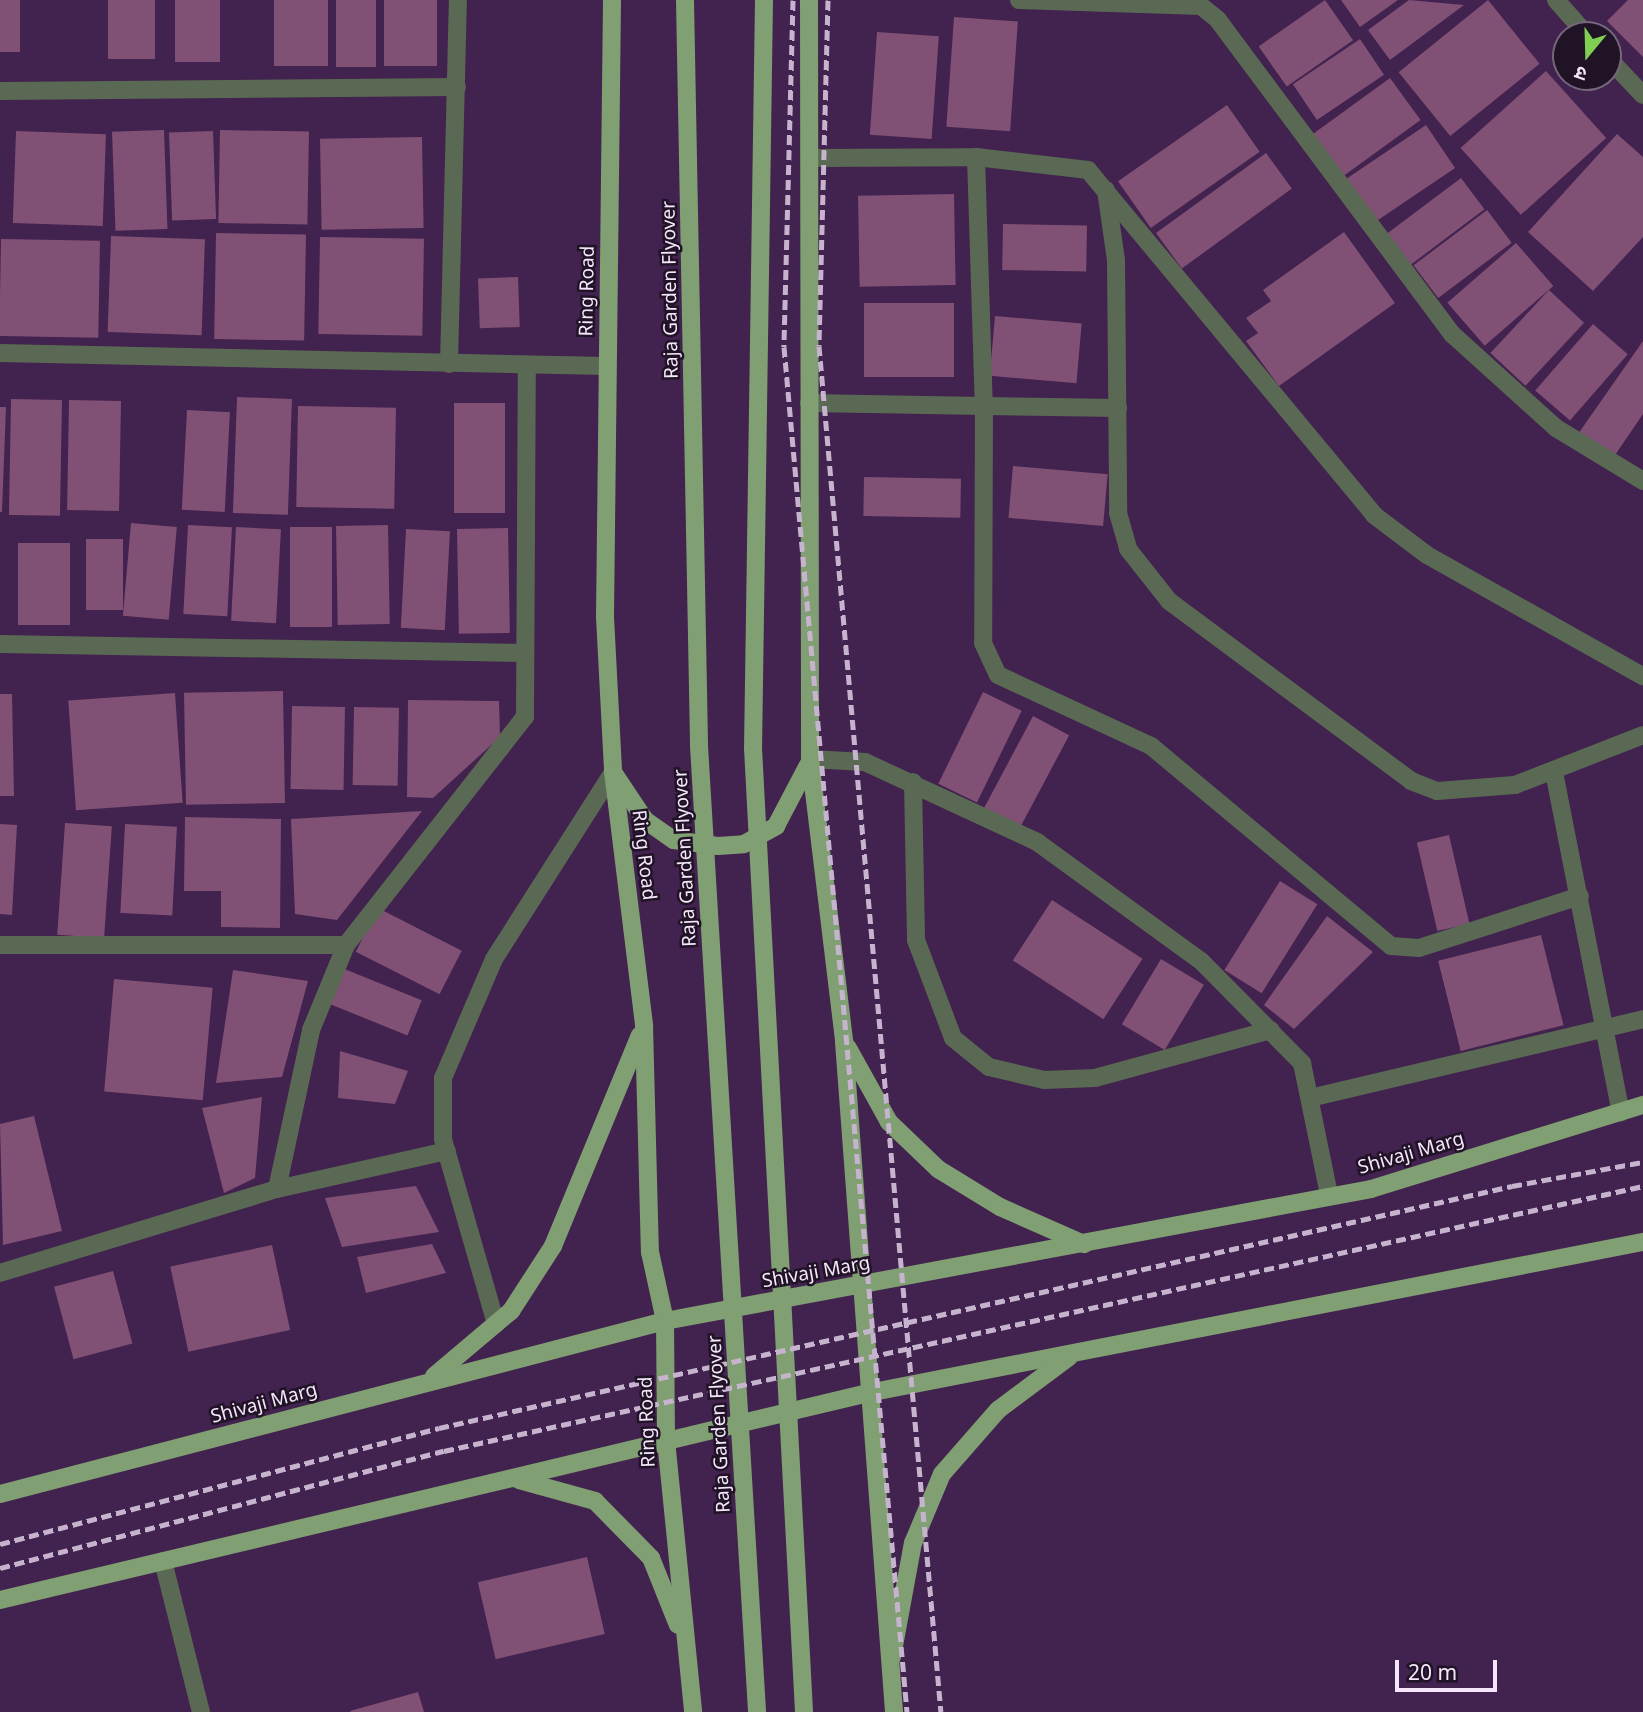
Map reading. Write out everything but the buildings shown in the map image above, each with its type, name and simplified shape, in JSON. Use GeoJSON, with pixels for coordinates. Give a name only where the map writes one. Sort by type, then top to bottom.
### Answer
{"type":"FeatureCollection","features":[{"type":"Feature","properties":{"kind":"main road","name":"Ring Road"},"geometry":{"type":"LineString","coordinates":[[612,0],[605,617],[613,772],[644,1026],[650,1252],[665,1321],[666,1440],[692,1712]]}},
{"type":"Feature","properties":{"kind":"main road","name":"Raja Garden Flyover"},"geometry":{"type":"LineString","coordinates":[[685,0],[699,746],[758,1712]]}},
{"type":"Feature","properties":{"kind":"main road"},"geometry":{"type":"LineString","coordinates":[[764,0],[753,748],[804,1712]]}},
{"type":"Feature","properties":{"kind":"main road"},"geometry":{"type":"LineString","coordinates":[[809,0],[810,759],[844,1042],[859,1285],[894,1712]]}},
{"type":"Feature","properties":{"kind":"main road"},"geometry":{"type":"LineString","coordinates":[[613,772],[645,820],[674,840],[718,846],[744,844],[776,826],[810,759]]}},
{"type":"Feature","properties":{"kind":"main road"},"geometry":{"type":"LineString","coordinates":[[429,1381],[495,1324],[552,1247],[644,1026]]}},
{"type":"Feature","properties":{"kind":"main road"},"geometry":{"type":"LineString","coordinates":[[844,1042],[889,1122],[938,1169],[1000,1207],[1084,1244]]}},
{"type":"Feature","properties":{"kind":"main road","name":"Shivaji Marg"},"geometry":{"type":"LineString","coordinates":[[0,1494],[665,1321],[1371,1189],[1643,1105]]}},
{"type":"Feature","properties":{"kind":"main road"},"geometry":{"type":"LineString","coordinates":[[0,1600],[868,1394],[1643,1242]]}},
{"type":"Feature","properties":{"kind":"main road"},"geometry":{"type":"LineString","coordinates":[[889,1676],[913,1543],[942,1474],[998,1410],[1074,1352]]}},
{"type":"Feature","properties":{"kind":"main road"},"geometry":{"type":"LineString","coordinates":[[510,1479],[595,1501],[651,1558],[686,1645]]}},
{"type":"Feature","properties":{"kind":"main road"},"geometry":{"type":"LineString","coordinates":[[803,1693],[810,1712]]}},
{"type":"Feature","properties":{"kind":"street"},"geometry":{"type":"LineString","coordinates":[[449,364],[458,0]]}},
{"type":"Feature","properties":{"kind":"street"},"geometry":{"type":"LineString","coordinates":[[1019,0],[1201,6],[1218,20],[1452,334],[1556,428],[1643,481]]}},
{"type":"Feature","properties":{"kind":"street"},"geometry":{"type":"LineString","coordinates":[[1556,0],[1575,21]]}},
{"type":"Feature","properties":{"kind":"street"},"geometry":{"type":"LineString","coordinates":[[1622,73],[1643,95]]}},
{"type":"Feature","properties":{"kind":"street"},"geometry":{"type":"LineString","coordinates":[[0,91],[457,87]]}},
{"type":"Feature","properties":{"kind":"street"},"geometry":{"type":"LineString","coordinates":[[810,158],[976,157],[1069,164],[1088,170],[1106,188],[1374,515],[1427,555],[1643,676]]}},
{"type":"Feature","properties":{"kind":"street"},"geometry":{"type":"LineString","coordinates":[[976,157],[984,406],[983,643],[998,675],[1151,746],[1391,946],[1419,948],[1580,896]]}},
{"type":"Feature","properties":{"kind":"street"},"geometry":{"type":"LineString","coordinates":[[1106,188],[1116,260],[1118,513],[1128,549],[1169,601],[1423,786],[1472,792],[1553,772],[1643,735]]}},
{"type":"Feature","properties":{"kind":"street"},"geometry":{"type":"LineString","coordinates":[[0,353],[607,366]]}},
{"type":"Feature","properties":{"kind":"street"},"geometry":{"type":"LineString","coordinates":[[277,1189],[311,1030],[346,945],[515,737],[527,708],[527,365]]}},
{"type":"Feature","properties":{"kind":"street"},"geometry":{"type":"LineString","coordinates":[[809,403],[1118,408]]}},
{"type":"Feature","properties":{"kind":"street"},"geometry":{"type":"LineString","coordinates":[[0,645],[525,653]]}},
{"type":"Feature","properties":{"kind":"street"},"geometry":{"type":"LineString","coordinates":[[810,759],[865,762],[913,782],[1068,861],[1201,961],[1302,1063],[1329,1195]]}},
{"type":"Feature","properties":{"kind":"street"},"geometry":{"type":"LineString","coordinates":[[495,1324],[447,1151],[443,1078],[462,1022],[494,958],[613,772]]}},
{"type":"Feature","properties":{"kind":"street"},"geometry":{"type":"LineString","coordinates":[[1553,772],[1580,896],[1603,1030],[1621,1112]]}},
{"type":"Feature","properties":{"kind":"street"},"geometry":{"type":"LineString","coordinates":[[913,782],[916,940],[953,1038],[989,1067],[1044,1080],[1095,1078],[1271,1030]]}},
{"type":"Feature","properties":{"kind":"street"},"geometry":{"type":"LineString","coordinates":[[0,945],[346,945]]}},
{"type":"Feature","properties":{"kind":"street"},"geometry":{"type":"LineString","coordinates":[[1310,1098],[1603,1030],[1643,1018]]}},
{"type":"Feature","properties":{"kind":"street"},"geometry":{"type":"LineString","coordinates":[[0,1273],[277,1189],[447,1151]]}},
{"type":"Feature","properties":{"kind":"street"},"geometry":{"type":"LineString","coordinates":[[163,1561],[201,1712]]}},
{"type":"Feature","properties":{"kind":"railway"},"geometry":{"type":"LineString","coordinates":[[793,0],[784,347],[907,1712]]}},
{"type":"Feature","properties":{"kind":"railway"},"geometry":{"type":"LineString","coordinates":[[828,0],[819,346],[941,1712]]}},
{"type":"Feature","properties":{"kind":"railway"},"geometry":{"type":"LineString","coordinates":[[0,1544],[439,1428],[1512,1186],[1643,1162]]}},
{"type":"Feature","properties":{"kind":"railway"},"geometry":{"type":"LineString","coordinates":[[0,1568],[444,1451],[1643,1186]]}}]}
